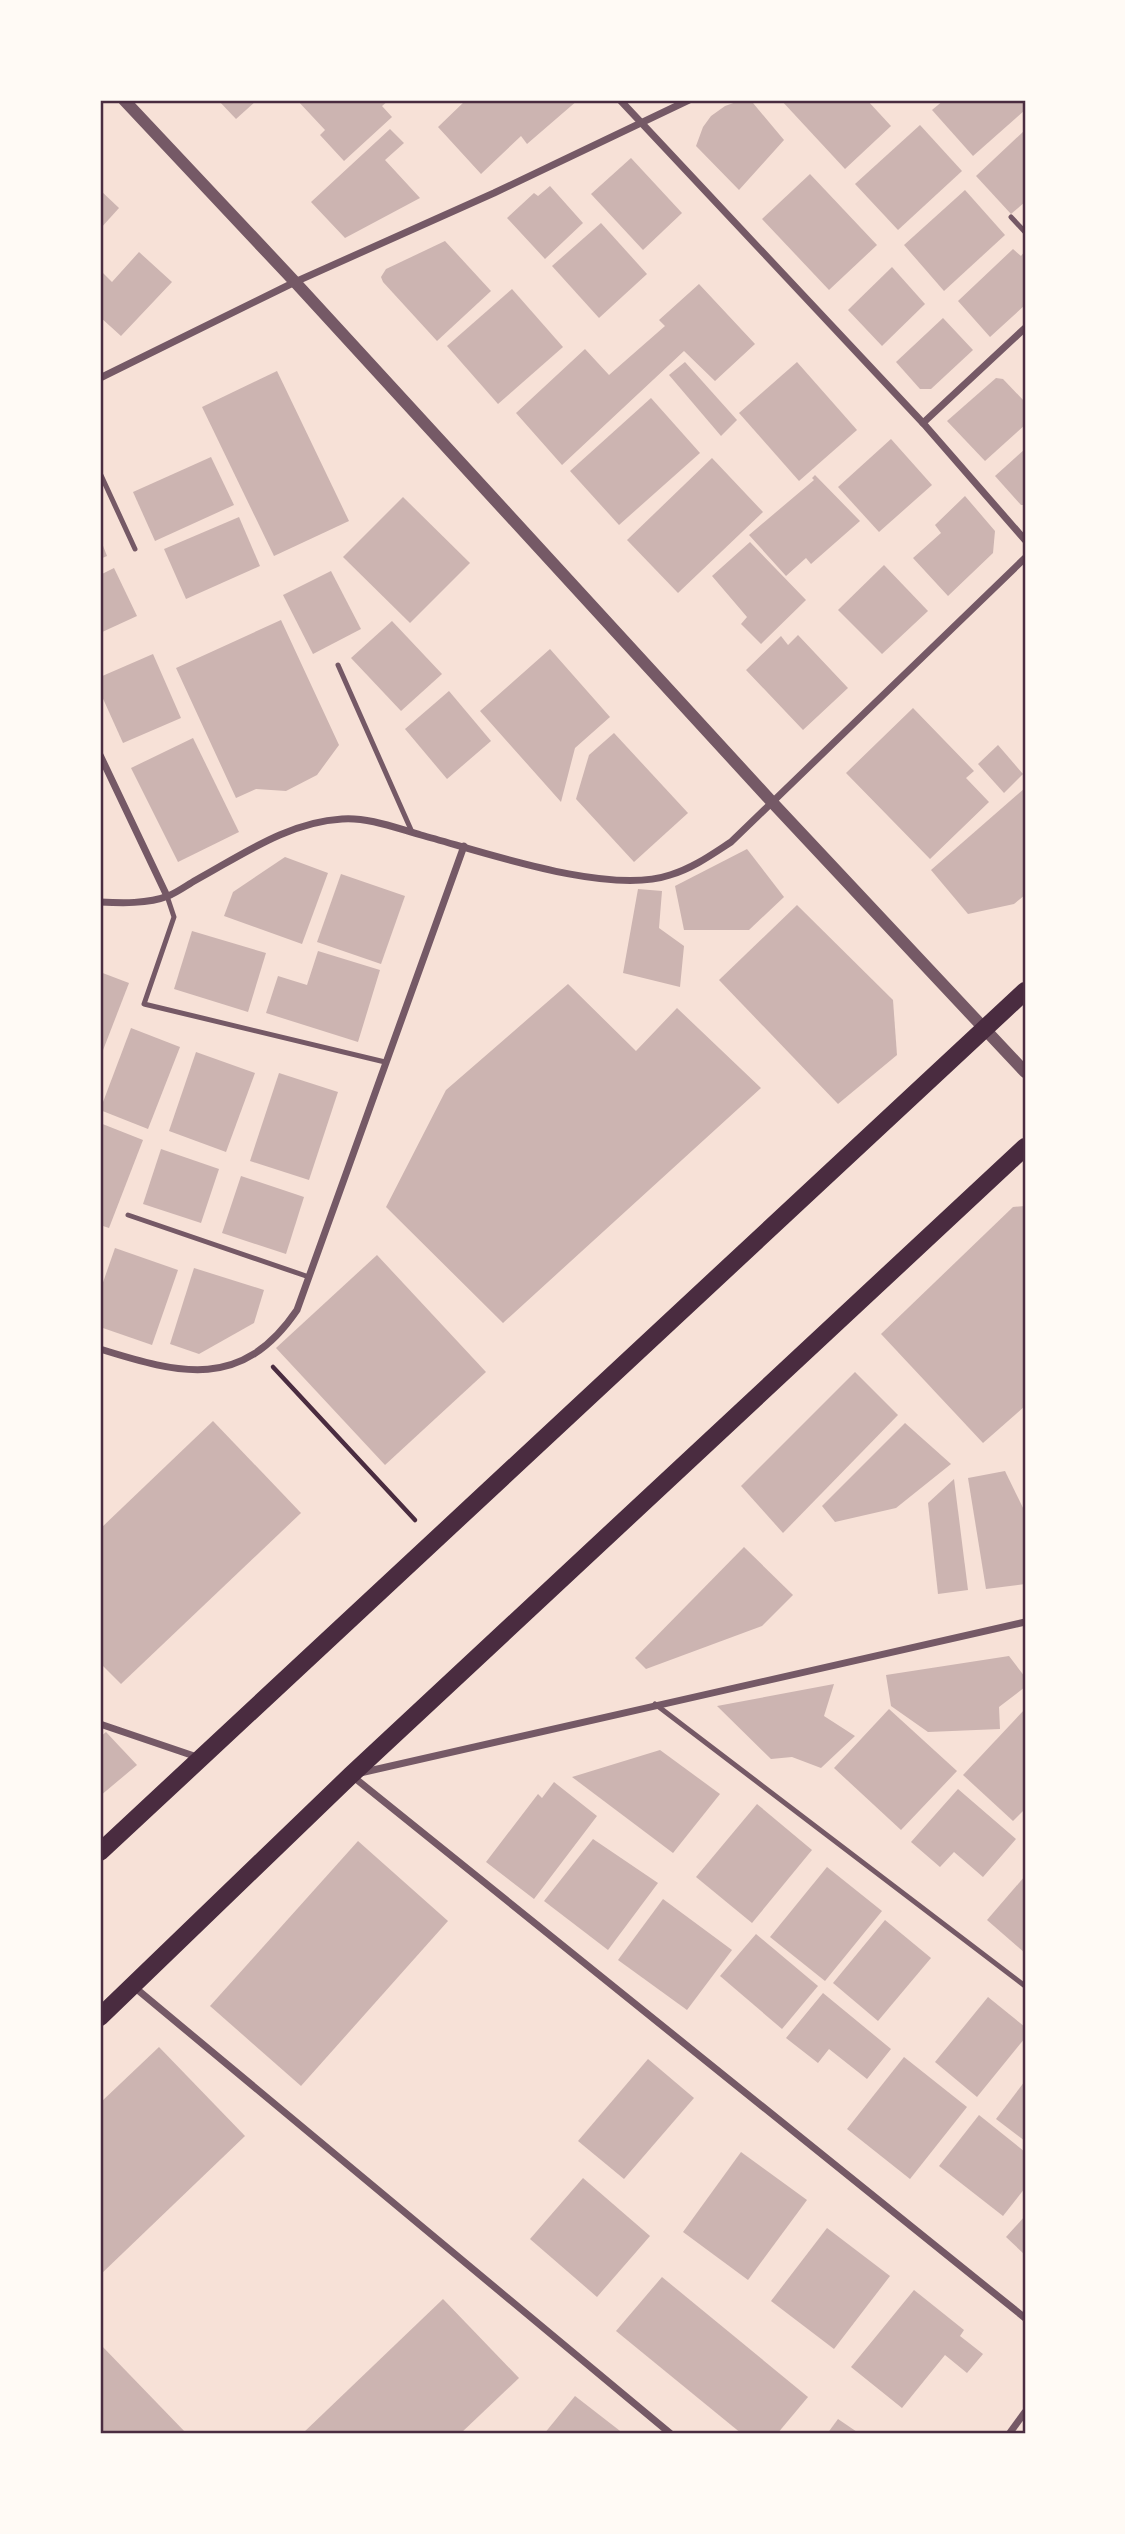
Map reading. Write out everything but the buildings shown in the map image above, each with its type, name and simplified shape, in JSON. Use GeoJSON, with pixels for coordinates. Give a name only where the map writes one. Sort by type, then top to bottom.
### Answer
{"type":"FeatureCollection","features":[{"type":"Feature","properties":{"kind":"main road"},"geometry":{"type":"LineString","coordinates":[[100,1852],[1025,991]]}},
{"type":"Feature","properties":{"kind":"main road"},"geometry":{"type":"LineString","coordinates":[[100,2017],[351,1775],[1025,1147]]}},
{"type":"Feature","properties":{"kind":"street"},"geometry":{"type":"LineString","coordinates":[[124,100],[1025,1072]]}},
{"type":"Feature","properties":{"kind":"street"},"geometry":{"type":"LineString","coordinates":[[620,100],[923,423],[1025,540]]}},
{"type":"Feature","properties":{"kind":"street"},"geometry":{"type":"LineString","coordinates":[[100,378],[295,282],[494,193],[689,100]]}},
{"type":"Feature","properties":{"kind":"street"},"geometry":{"type":"LineString","coordinates":[[923,423],[1025,328]]}},
{"type":"Feature","properties":{"kind":"street"},"geometry":{"type":"LineString","coordinates":[[100,902],[122,903],[167,896],[281,833],[344,818],[412,832],[557,871],[599,879],[634,882],[668,876],[699,864],[731,842],[1025,558]]}},
{"type":"Feature","properties":{"kind":"street"},"geometry":{"type":"LineString","coordinates":[[100,755],[167,896]]}},
{"type":"Feature","properties":{"kind":"street"},"geometry":{"type":"LineString","coordinates":[[100,1349],[172,1369],[203,1371],[230,1364],[258,1351],[281,1334],[309,1278],[464,846]]}},
{"type":"Feature","properties":{"kind":"street"},"geometry":{"type":"LineString","coordinates":[[351,1775],[1025,1622]]}},
{"type":"Feature","properties":{"kind":"street"},"geometry":{"type":"LineString","coordinates":[[100,1724],[200,1759]]}},
{"type":"Feature","properties":{"kind":"street"},"geometry":{"type":"LineString","coordinates":[[351,1775],[1025,2318]]}},
{"type":"Feature","properties":{"kind":"street"},"geometry":{"type":"LineString","coordinates":[[132,1985],[671,2434]]}},
{"type":"Feature","properties":{"kind":"street"},"geometry":{"type":"LineString","coordinates":[[1009,2434],[1025,2412]]}},
{"type":"Feature","properties":{"kind":"lane"},"geometry":{"type":"LineString","coordinates":[[1012,217],[1025,232]]}},
{"type":"Feature","properties":{"kind":"lane"},"geometry":{"type":"LineString","coordinates":[[100,474],[135,549]]}},
{"type":"Feature","properties":{"kind":"lane"},"geometry":{"type":"LineString","coordinates":[[338,665],[412,832]]}},
{"type":"Feature","properties":{"kind":"lane"},"geometry":{"type":"LineString","coordinates":[[167,896],[174,917],[144,1004],[385,1062]]}},
{"type":"Feature","properties":{"kind":"lane"},"geometry":{"type":"LineString","coordinates":[[128,1215],[309,1278]]}},
{"type":"Feature","properties":{"kind":"lane"},"geometry":{"type":"LineString","coordinates":[[655,1704],[1025,1986]]}},
{"type":"Feature","properties":{"kind":"path"},"geometry":{"type":"LineString","coordinates":[[258,1351],[434,1541]]}}]}
